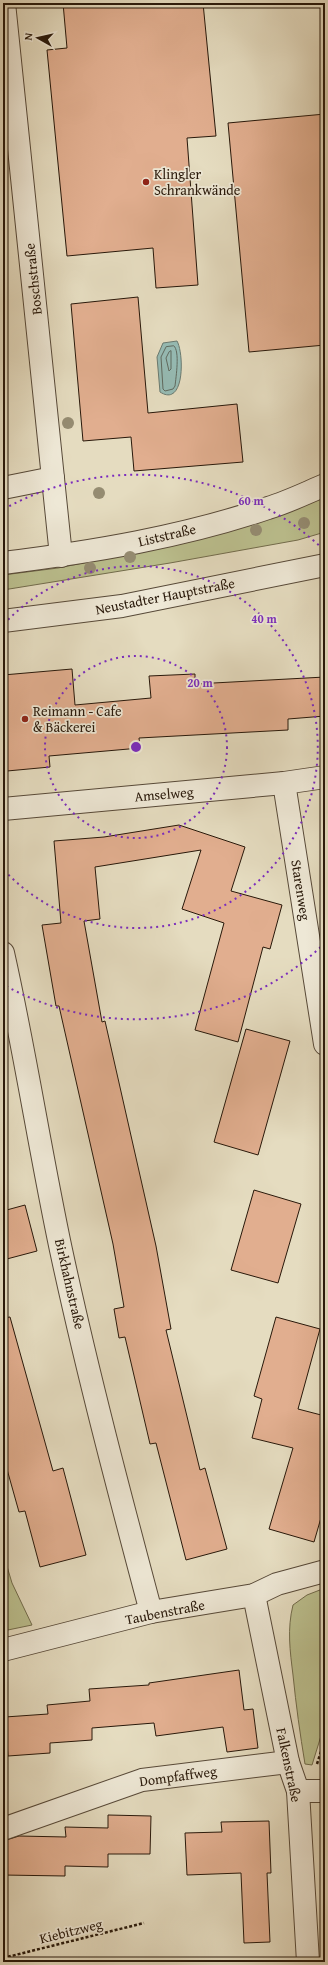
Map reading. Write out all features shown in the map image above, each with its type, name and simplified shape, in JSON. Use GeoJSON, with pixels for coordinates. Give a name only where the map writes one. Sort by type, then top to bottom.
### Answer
{"type":"FeatureCollection","features":[{"type":"Feature","properties":{"kind":"street","name":"Boschstraße"},"geometry":{"type":"LineString","coordinates":[[4,3],[61,556]]}},
{"type":"Feature","properties":{"kind":"street"},"geometry":{"type":"LineString","coordinates":[[3,488],[53,478]]}},
{"type":"Feature","properties":{"kind":"street","name":"Liststraße"},"geometry":{"type":"LineString","coordinates":[[3,563],[61,556],[166,537],[269,508],[325,485]]}},
{"type":"Feature","properties":{"kind":"street","name":"Neustadter Hauptstraße"},"geometry":{"type":"LineString","coordinates":[[3,621],[122,606],[325,565]]}},
{"type":"Feature","properties":{"kind":"street","name":"Amselweg"},"geometry":{"type":"LineString","coordinates":[[3,809],[284,783],[325,777]]}},
{"type":"Feature","properties":{"kind":"street","name":"Starenweg"},"geometry":{"type":"LineString","coordinates":[[284,783],[325,1044]]}},
{"type":"Feature","properties":{"kind":"street","name":"Birkhahnstraße"},"geometry":{"type":"LineString","coordinates":[[3,953],[20,1027],[63,1257],[102,1424],[151,1612]]}},
{"type":"Feature","properties":{"kind":"street","name":"Taubenstraße"},"geometry":{"type":"LineString","coordinates":[[3,1650],[151,1612],[254,1595],[277,1584],[325,1571]]}},
{"type":"Feature","properties":{"kind":"street","name":"Falkenstraße"},"geometry":{"type":"LineString","coordinates":[[254,1595],[288,1762],[298,1791],[308,1962]]}},
{"type":"Feature","properties":{"kind":"street","name":"Dompfaffweg"},"geometry":{"type":"LineString","coordinates":[[3,1829],[142,1780],[288,1762]]}},
{"type":"Feature","properties":{"kind":"street"},"geometry":{"type":"LineString","coordinates":[[298,1791],[325,1791]]}},
{"type":"Feature","properties":{"kind":"path","name":"Kiebitzweg"},"geometry":{"type":"LineString","coordinates":[[3,1958],[144,1923]]}},
{"type":"Feature","properties":{"kind":"green space"},"geometry":{"type":"Polygon","coordinates":[[[325,494],[325,532],[298,540],[170,563],[3,590],[3,575],[58,568],[153,549],[325,494]]]}},
{"type":"Feature","properties":{"kind":"green space"},"geometry":{"type":"Polygon","coordinates":[[[3,1553],[12,1583],[32,1625],[3,1631],[3,1553]]]}},
{"type":"Feature","properties":{"kind":"green space"},"geometry":{"type":"Polygon","coordinates":[[[325,1588],[325,1723],[312,1765],[305,1764],[301,1742],[291,1657],[290,1623],[293,1605],[307,1595],[325,1588]]]}},
{"type":"Feature","properties":{"kind":"water"},"geometry":{"type":"Polygon","coordinates":[[[177,341],[181,356],[180,377],[178,386],[174,392],[168,395],[160,392],[157,357],[163,343],[177,341]]]}},
{"type":"Feature","properties":{"kind":"building","name":"Klingler Schrankwände"},"geometry":{"type":"Polygon","coordinates":[[[63,3],[203,3],[216,136],[187,138],[198,285],[156,288],[153,248],[67,256],[47,50],[67,48],[63,3]]]}},
{"type":"Feature","properties":{"kind":"building","name":"Klingler Schrankwände"},"geometry":{"type":"Polygon","coordinates":[[[325,114],[325,345],[249,352],[228,123],[325,114]]]}},
{"type":"Feature","properties":{"kind":"building"},"geometry":{"type":"Polygon","coordinates":[[[138,297],[148,413],[237,404],[243,462],[134,471],[131,437],[83,441],[71,304],[138,297]]]}},
{"type":"Feature","properties":{"kind":"building"},"geometry":{"type":"Polygon","coordinates":[[[72,669],[75,705],[151,698],[149,676],[195,674],[195,684],[325,677],[325,716],[288,719],[288,730],[139,738],[140,748],[49,756],[50,767],[7,771],[3,730],[3,675],[72,669]]]}},
{"type":"Feature","properties":{"kind":"building"},"geometry":{"type":"Polygon","coordinates":[[[179,825],[245,847],[231,891],[282,905],[270,949],[263,947],[238,1042],[195,1030],[224,923],[182,909],[201,850],[95,867],[100,919],[84,921],[102,1022],[105,1021],[156,1246],[171,1329],[166,1330],[200,1470],[205,1468],[227,1549],[186,1560],[156,1443],[150,1444],[125,1337],[119,1338],[114,1309],[124,1307],[113,1244],[59,1006],[56,1006],[42,925],[61,923],[54,841],[104,837],[179,825]]]}},
{"type":"Feature","properties":{"kind":"building"},"geometry":{"type":"Polygon","coordinates":[[[246,1029],[290,1041],[258,1155],[214,1142],[246,1029]]]}},
{"type":"Feature","properties":{"kind":"building"},"geometry":{"type":"Polygon","coordinates":[[[254,1190],[301,1204],[278,1283],[231,1270],[254,1190]]]}},
{"type":"Feature","properties":{"kind":"building"},"geometry":{"type":"Polygon","coordinates":[[[25,1205],[37,1251],[3,1260],[3,1211],[25,1205]]]}},
{"type":"Feature","properties":{"kind":"building"},"geometry":{"type":"Polygon","coordinates":[[[10,1317],[53,1471],[63,1468],[86,1555],[40,1567],[25,1511],[19,1512],[3,1455],[3,1318],[10,1317]]]}},
{"type":"Feature","properties":{"kind":"building"},"geometry":{"type":"Polygon","coordinates":[[[276,1317],[320,1329],[298,1409],[325,1416],[325,1504],[314,1542],[269,1529],[293,1448],[252,1438],[262,1399],[254,1396],[276,1317]]]}},
{"type":"Feature","properties":{"kind":"building"},"geometry":{"type":"Polygon","coordinates":[[[239,1670],[244,1710],[253,1709],[258,1748],[227,1752],[223,1727],[156,1736],[154,1723],[92,1728],[92,1740],[50,1743],[50,1753],[8,1756],[5,1717],[48,1714],[47,1705],[90,1701],[89,1689],[149,1685],[149,1683],[239,1670]]]}},
{"type":"Feature","properties":{"kind":"building"},"geometry":{"type":"Polygon","coordinates":[[[108,1815],[151,1816],[150,1854],[108,1854],[108,1867],[65,1866],[65,1876],[3,1875],[3,1841],[19,1836],[66,1837],[65,1827],[108,1828],[108,1815]]]}},
{"type":"Feature","properties":{"kind":"building"},"geometry":{"type":"Polygon","coordinates":[[[269,1821],[271,1873],[267,1873],[270,1942],[244,1943],[241,1873],[187,1875],[185,1833],[222,1832],[221,1822],[269,1821]]]}},
{"type":"Feature","properties":{"kind":"place","name":"Klingler Schrankwände"},"geometry":{"type":"Point","coordinates":[146,182]}},
{"type":"Feature","properties":{"kind":"place","name":"Reimann - Cafe & Bäckerei"},"geometry":{"type":"Point","coordinates":[25,719]}}]}
